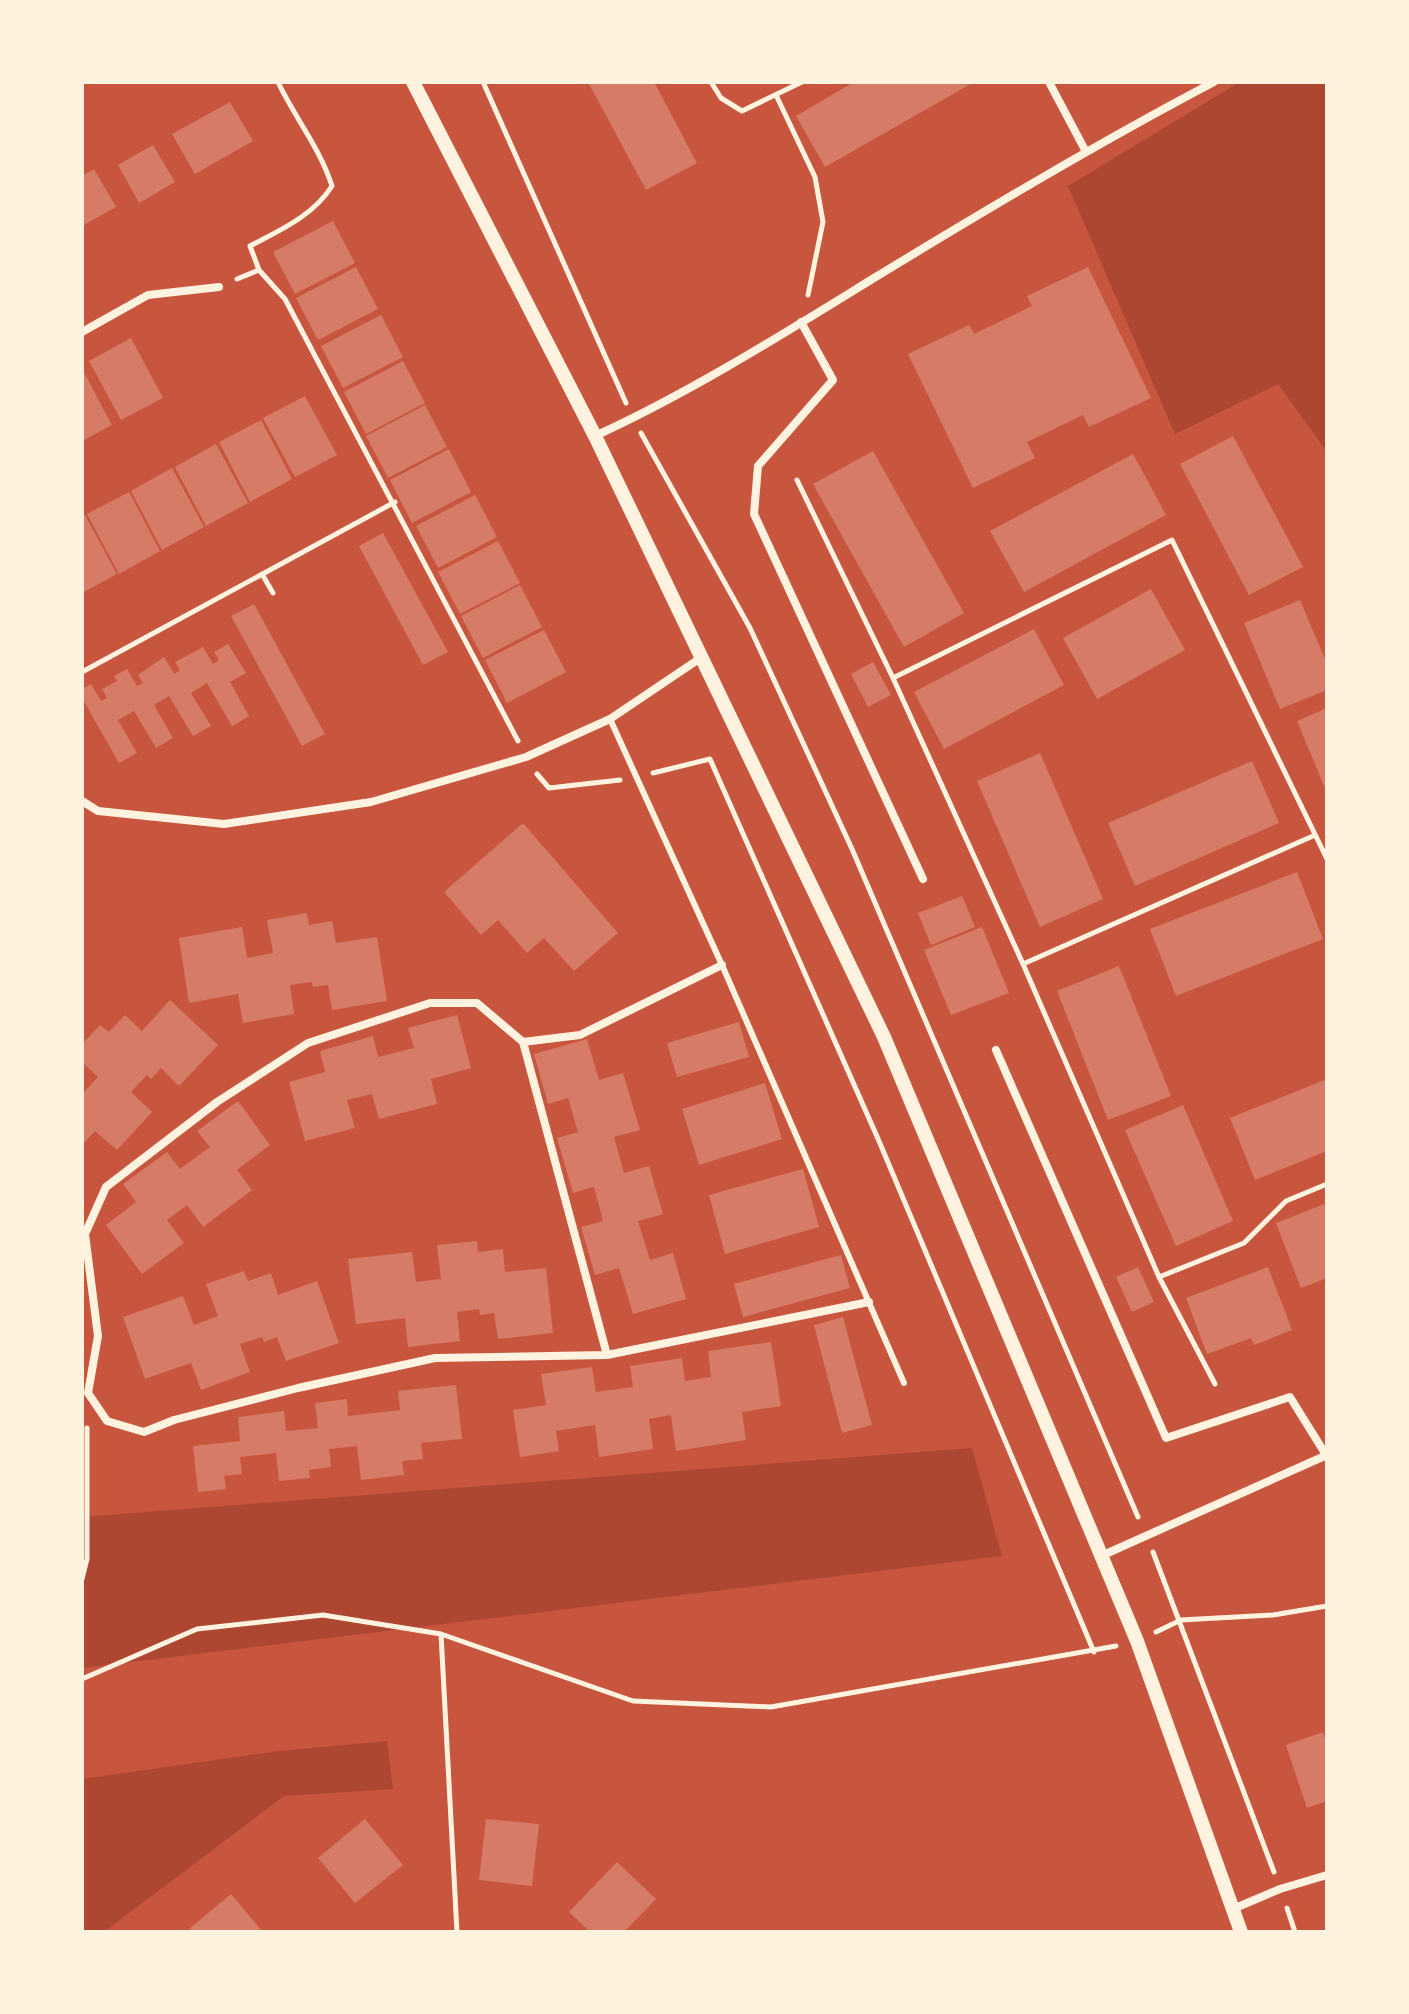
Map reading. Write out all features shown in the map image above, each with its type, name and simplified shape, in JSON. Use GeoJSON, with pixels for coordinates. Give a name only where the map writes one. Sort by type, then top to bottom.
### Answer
{"type":"FeatureCollection","features":[{"type":"Feature","properties":{"kind":"street"},"geometry":{"type":"LineString","coordinates":[[413,82],[595,436],[884,1037],[1137,1641],[1241,1932]]}},
{"type":"Feature","properties":{"kind":"street"},"geometry":{"type":"LineString","coordinates":[[1049,82],[1085,150]]}},
{"type":"Feature","properties":{"kind":"street"},"geometry":{"type":"LineString","coordinates":[[595,436],[633,419],[801,322],[1085,150],[1214,82]]}},
{"type":"Feature","properties":{"kind":"street"},"geometry":{"type":"LineString","coordinates":[[82,332],[148,295],[219,287]]}},
{"type":"Feature","properties":{"kind":"street"},"geometry":{"type":"LineString","coordinates":[[801,322],[833,380],[758,466],[754,514],[923,879]]}},
{"type":"Feature","properties":{"kind":"street"},"geometry":{"type":"LineString","coordinates":[[82,801],[98,811],[224,824],[371,802],[526,757],[610,719],[702,657]]}},
{"type":"Feature","properties":{"kind":"street"},"geometry":{"type":"LineString","coordinates":[[523,1042],[580,1035],[722,965]]}},
{"type":"Feature","properties":{"kind":"street"},"geometry":{"type":"LineString","coordinates":[[607,1355],[523,1042],[477,1003],[430,1003],[308,1043],[217,1102],[106,1187],[85,1234],[98,1336],[88,1393],[107,1421],[144,1432],[174,1420],[298,1388],[435,1358],[607,1355],[869,1302]]}},
{"type":"Feature","properties":{"kind":"street"},"geometry":{"type":"LineString","coordinates":[[996,1050],[1166,1438],[1290,1397],[1327,1455],[1147,1538],[1100,1556]]}},
{"type":"Feature","properties":{"kind":"street"},"geometry":{"type":"LineString","coordinates":[[1233,1909],[1280,1889],[1327,1875]]}},
{"type":"Feature","properties":{"kind":"lane"},"geometry":{"type":"LineString","coordinates":[[610,719],[722,965],[904,1383]]}},
{"type":"Feature","properties":{"kind":"path"},"geometry":{"type":"LineString","coordinates":[[278,82],[290,109],[323,159],[332,186],[322,201],[298,220],[250,246],[259,270],[285,299],[395,502],[526,757],[549,788],[637,777],[710,759],[873,1127],[1094,1652]]}},
{"type":"Feature","properties":{"kind":"path"},"geometry":{"type":"LineString","coordinates":[[483,82],[633,419],[750,628],[832,806],[1181,1620],[1295,1932]]}},
{"type":"Feature","properties":{"kind":"path"},"geometry":{"type":"LineString","coordinates":[[711,82],[721,98],[742,111],[802,82]]}},
{"type":"Feature","properties":{"kind":"path"},"geometry":{"type":"LineString","coordinates":[[776,95],[815,177],[823,222],[801,322]]}},
{"type":"Feature","properties":{"kind":"path"},"geometry":{"type":"LineString","coordinates":[[219,287],[259,270]]}},
{"type":"Feature","properties":{"kind":"path"},"geometry":{"type":"LineString","coordinates":[[797,480],[893,678],[1023,964],[1159,1277],[1215,1384]]}},
{"type":"Feature","properties":{"kind":"path"},"geometry":{"type":"LineString","coordinates":[[82,672],[395,502]]}},
{"type":"Feature","properties":{"kind":"path"},"geometry":{"type":"LineString","coordinates":[[893,678],[1172,540],[1313,836],[1327,859]]}},
{"type":"Feature","properties":{"kind":"path"},"geometry":{"type":"LineString","coordinates":[[262,574],[273,593]]}},
{"type":"Feature","properties":{"kind":"path"},"geometry":{"type":"LineString","coordinates":[[1023,964],[1313,836]]}},
{"type":"Feature","properties":{"kind":"path"},"geometry":{"type":"LineString","coordinates":[[1159,1277],[1244,1243],[1286,1201],[1327,1184]]}},
{"type":"Feature","properties":{"kind":"path"},"geometry":{"type":"LineString","coordinates":[[82,1579],[87,1559],[88,1393]]}},
{"type":"Feature","properties":{"kind":"path"},"geometry":{"type":"LineString","coordinates":[[82,1679],[197,1629],[323,1615],[441,1634],[633,1701],[771,1707],[1094,1652],[1137,1641],[1181,1620],[1273,1615],[1327,1606]]}},
{"type":"Feature","properties":{"kind":"path"},"geometry":{"type":"LineString","coordinates":[[441,1634],[457,1932]]}},
{"type":"Feature","properties":{"kind":"shaded area"},"geometry":{"type":"Polygon","coordinates":[[[1327,82],[1327,452],[1278,384],[1175,434],[1068,186],[1238,83],[1327,82]]]}},
{"type":"Feature","properties":{"kind":"shaded area"},"geometry":{"type":"Polygon","coordinates":[[[972,1448],[1002,1556],[82,1668],[82,1517],[972,1448]]]}},
{"type":"Feature","properties":{"kind":"shaded area"},"geometry":{"type":"Polygon","coordinates":[[[387,1741],[393,1789],[284,1796],[104,1932],[82,1932],[82,1779],[279,1751],[387,1741]]]}},
{"type":"Feature","properties":{"kind":"building"},"geometry":{"type":"Polygon","coordinates":[[[588,82],[654,82],[697,163],[646,190],[588,82]]]}},
{"type":"Feature","properties":{"kind":"building"},"geometry":{"type":"Polygon","coordinates":[[[854,82],[974,82],[825,167],[796,116],[854,82]]]}},
{"type":"Feature","properties":{"kind":"building"},"geometry":{"type":"Polygon","coordinates":[[[230,102],[253,141],[195,174],[172,134],[230,102]]]}},
{"type":"Feature","properties":{"kind":"building"},"geometry":{"type":"Polygon","coordinates":[[[153,145],[175,182],[139,203],[118,165],[153,145]]]}},
{"type":"Feature","properties":{"kind":"building"},"geometry":{"type":"Polygon","coordinates":[[[94,169],[116,207],[82,226],[82,176],[94,169]]]}},
{"type":"Feature","properties":{"kind":"building"},"geometry":{"type":"Polygon","coordinates":[[[333,221],[355,263],[295,294],[273,252],[333,221]]]}},
{"type":"Feature","properties":{"kind":"building"},"geometry":{"type":"Polygon","coordinates":[[[356,267],[378,309],[318,340],[296,298],[356,267]]]}},
{"type":"Feature","properties":{"kind":"building"},"geometry":{"type":"Polygon","coordinates":[[[1088,267],[1151,398],[1089,427],[1083,415],[1027,442],[1035,458],[973,488],[908,354],[969,325],[974,334],[1032,306],[1027,296],[1088,267]]]}},
{"type":"Feature","properties":{"kind":"building"},"geometry":{"type":"Polygon","coordinates":[[[381,315],[403,357],[343,388],[321,346],[381,315]]]}},
{"type":"Feature","properties":{"kind":"building"},"geometry":{"type":"Polygon","coordinates":[[[131,338],[163,398],[121,420],[89,361],[131,338]]]}},
{"type":"Feature","properties":{"kind":"building"},"geometry":{"type":"Polygon","coordinates":[[[403,361],[425,403],[366,434],[344,392],[403,361]]]}},
{"type":"Feature","properties":{"kind":"building"},"geometry":{"type":"Polygon","coordinates":[[[82,369],[112,425],[82,441],[82,369]]]}},
{"type":"Feature","properties":{"kind":"building"},"geometry":{"type":"Polygon","coordinates":[[[305,396],[337,455],[295,477],[263,418],[305,396]]]}},
{"type":"Feature","properties":{"kind":"building"},"geometry":{"type":"Polygon","coordinates":[[[425,405],[447,447],[388,478],[366,436],[425,405]]]}},
{"type":"Feature","properties":{"kind":"building"},"geometry":{"type":"Polygon","coordinates":[[[261,420],[292,479],[250,502],[219,442],[261,420]]]}},
{"type":"Feature","properties":{"kind":"building"},"geometry":{"type":"Polygon","coordinates":[[[1233,436],[1303,567],[1249,595],[1180,464],[1233,436]]]}},
{"type":"Feature","properties":{"kind":"building"},"geometry":{"type":"Polygon","coordinates":[[[216,444],[248,503],[206,526],[175,467],[216,444]]]}},
{"type":"Feature","properties":{"kind":"building"},"geometry":{"type":"Polygon","coordinates":[[[449,449],[471,492],[412,523],[390,480],[449,449]]]}},
{"type":"Feature","properties":{"kind":"building"},"geometry":{"type":"Polygon","coordinates":[[[873,451],[964,613],[904,647],[813,484],[873,451]]]}},
{"type":"Feature","properties":{"kind":"building"},"geometry":{"type":"Polygon","coordinates":[[[1133,454],[1166,515],[1024,592],[990,531],[1133,454]]]}},
{"type":"Feature","properties":{"kind":"building"},"geometry":{"type":"Polygon","coordinates":[[[172,468],[204,527],[162,550],[131,491],[172,468]]]}},
{"type":"Feature","properties":{"kind":"building"},"geometry":{"type":"Polygon","coordinates":[[[129,492],[160,551],[119,574],[87,514],[129,492]]]}},
{"type":"Feature","properties":{"kind":"building"},"geometry":{"type":"Polygon","coordinates":[[[475,495],[497,537],[438,568],[416,526],[475,495]]]}},
{"type":"Feature","properties":{"kind":"building"},"geometry":{"type":"Polygon","coordinates":[[[85,515],[117,574],[82,593],[82,517],[85,515]]]}},
{"type":"Feature","properties":{"kind":"building"},"geometry":{"type":"Polygon","coordinates":[[[383,533],[448,652],[423,665],[359,546],[383,533]]]}},
{"type":"Feature","properties":{"kind":"building"},"geometry":{"type":"Polygon","coordinates":[[[498,541],[520,583],[460,614],[438,572],[498,541]]]}},
{"type":"Feature","properties":{"kind":"building"},"geometry":{"type":"Polygon","coordinates":[[[520,585],[542,627],[483,658],[461,616],[520,585]]]}},
{"type":"Feature","properties":{"kind":"building"},"geometry":{"type":"Polygon","coordinates":[[[1151,589],[1185,650],[1097,699],[1063,638],[1151,589]]]}},
{"type":"Feature","properties":{"kind":"building"},"geometry":{"type":"Polygon","coordinates":[[[1300,600],[1327,664],[1327,690],[1280,709],[1244,623],[1300,600]]]}},
{"type":"Feature","properties":{"kind":"building"},"geometry":{"type":"Polygon","coordinates":[[[254,604],[325,734],[302,746],[231,616],[254,604]]]}},
{"type":"Feature","properties":{"kind":"building"},"geometry":{"type":"Polygon","coordinates":[[[1034,629],[1064,685],[944,749],[914,692],[1034,629]]]}},
{"type":"Feature","properties":{"kind":"building"},"geometry":{"type":"Polygon","coordinates":[[[544,630],[566,672],[507,703],[485,660],[544,630]]]}},
{"type":"Feature","properties":{"kind":"building"},"geometry":{"type":"Polygon","coordinates":[[[228,644],[246,673],[230,682],[249,716],[232,726],[207,683],[191,693],[211,726],[193,736],[169,696],[154,705],[173,738],[156,748],[134,711],[118,720],[137,753],[119,763],[82,698],[82,689],[91,684],[101,701],[107,698],[102,689],[117,681],[114,676],[127,669],[137,686],[143,683],[138,675],[164,657],[174,674],[180,670],[175,662],[203,647],[213,664],[219,660],[214,652],[228,644]]]}},
{"type":"Feature","properties":{"kind":"building"},"geometry":{"type":"Polygon","coordinates":[[[873,662],[891,695],[868,707],[851,674],[873,662]]]}},
{"type":"Feature","properties":{"kind":"building"},"geometry":{"type":"Polygon","coordinates":[[[1327,708],[1327,793],[1297,721],[1327,708]]]}},
{"type":"Feature","properties":{"kind":"building"},"geometry":{"type":"Polygon","coordinates":[[[1040,753],[1103,899],[1040,927],[977,781],[1040,753]]]}},
{"type":"Feature","properties":{"kind":"building"},"geometry":{"type":"Polygon","coordinates":[[[1252,761],[1279,823],[1135,886],[1108,823],[1252,761]]]}},
{"type":"Feature","properties":{"kind":"building"},"geometry":{"type":"Polygon","coordinates":[[[523,823],[618,933],[574,971],[544,938],[527,953],[498,920],[481,935],[444,892],[523,823]]]}},
{"type":"Feature","properties":{"kind":"building"},"geometry":{"type":"Polygon","coordinates":[[[1297,872],[1323,939],[1176,996],[1150,929],[1297,872]]]}},
{"type":"Feature","properties":{"kind":"building"},"geometry":{"type":"Polygon","coordinates":[[[962,896],[975,927],[931,945],[918,913],[962,896]]]}},
{"type":"Feature","properties":{"kind":"building"},"geometry":{"type":"Polygon","coordinates":[[[307,913],[309,925],[332,921],[336,943],[377,937],[387,1001],[332,1010],[328,985],[313,987],[312,982],[290,985],[294,1014],[243,1023],[238,994],[189,1003],[179,938],[242,927],[247,958],[273,953],[267,920],[307,913]]]}},
{"type":"Feature","properties":{"kind":"building"},"geometry":{"type":"Polygon","coordinates":[[[982,927],[1009,993],[951,1015],[924,950],[982,927]]]}},
{"type":"Feature","properties":{"kind":"building"},"geometry":{"type":"Polygon","coordinates":[[[1119,966],[1171,1096],[1108,1120],[1057,991],[1119,966]]]}},
{"type":"Feature","properties":{"kind":"building"},"geometry":{"type":"Polygon","coordinates":[[[170,1000],[218,1045],[179,1086],[161,1068],[151,1079],[147,1075],[131,1092],[152,1112],[117,1150],[95,1131],[82,1145],[82,1094],[98,1077],[82,1062],[82,1044],[100,1025],[109,1032],[125,1015],[142,1031],[170,1000]]]}},
{"type":"Feature","properties":{"kind":"building"},"geometry":{"type":"Polygon","coordinates":[[[457,1015],[471,1068],[431,1079],[437,1104],[379,1119],[372,1094],[347,1100],[355,1128],[305,1141],[289,1082],[325,1072],[320,1051],[373,1036],[378,1057],[414,1048],[408,1028],[457,1015]]]}},
{"type":"Feature","properties":{"kind":"building"},"geometry":{"type":"Polygon","coordinates":[[[739,1022],[749,1057],[677,1077],[667,1043],[739,1022]]]}},
{"type":"Feature","properties":{"kind":"building"},"geometry":{"type":"Polygon","coordinates":[[[587,1039],[599,1080],[623,1073],[640,1130],[614,1137],[624,1173],[649,1166],[663,1214],[638,1221],[650,1260],[673,1253],[686,1299],[633,1314],[619,1268],[595,1275],[581,1227],[603,1221],[594,1187],[573,1193],[557,1138],[578,1132],[568,1098],[548,1104],[534,1054],[587,1039]]]}},
{"type":"Feature","properties":{"kind":"building"},"geometry":{"type":"Polygon","coordinates":[[[1327,1079],[1327,1151],[1255,1180],[1230,1118],[1327,1079]]]}},
{"type":"Feature","properties":{"kind":"building"},"geometry":{"type":"Polygon","coordinates":[[[765,1083],[782,1139],[699,1165],[682,1109],[765,1083]]]}},
{"type":"Feature","properties":{"kind":"building"},"geometry":{"type":"Polygon","coordinates":[[[238,1101],[270,1145],[237,1170],[252,1190],[203,1227],[187,1205],[167,1220],[184,1243],[142,1274],[106,1225],[136,1202],[123,1184],[167,1152],[180,1169],[210,1147],[197,1131],[238,1101]]]}},
{"type":"Feature","properties":{"kind":"building"},"geometry":{"type":"Polygon","coordinates":[[[1183,1105],[1233,1221],[1176,1246],[1125,1130],[1183,1105]]]}},
{"type":"Feature","properties":{"kind":"building"},"geometry":{"type":"Polygon","coordinates":[[[803,1169],[819,1227],[725,1254],[709,1195],[803,1169]]]}},
{"type":"Feature","properties":{"kind":"building"},"geometry":{"type":"Polygon","coordinates":[[[1327,1203],[1327,1278],[1301,1288],[1276,1223],[1327,1203]]]}},
{"type":"Feature","properties":{"kind":"building"},"geometry":{"type":"Polygon","coordinates":[[[477,1241],[478,1252],[503,1249],[505,1272],[546,1268],[553,1333],[498,1339],[494,1313],[480,1315],[479,1309],[457,1312],[460,1341],[408,1347],[405,1318],[356,1324],[348,1259],[412,1252],[416,1282],[441,1279],[437,1245],[477,1241]]]}},
{"type":"Feature","properties":{"kind":"building"},"geometry":{"type":"Polygon","coordinates":[[[841,1255],[850,1288],[743,1317],[734,1284],[841,1255]]]}},
{"type":"Feature","properties":{"kind":"building"},"geometry":{"type":"Polygon","coordinates":[[[1138,1267],[1154,1302],[1132,1312],[1116,1277],[1138,1267]]]}},
{"type":"Feature","properties":{"kind":"building"},"geometry":{"type":"Polygon","coordinates":[[[1268,1267],[1292,1330],[1254,1345],[1251,1338],[1207,1354],[1186,1298],[1268,1267]]]}},
{"type":"Feature","properties":{"kind":"building"},"geometry":{"type":"Polygon","coordinates":[[[244,1271],[248,1281],[271,1273],[278,1295],[317,1281],[339,1343],[286,1361],[277,1337],[264,1342],[262,1337],[240,1344],[250,1372],[201,1390],[191,1363],[145,1379],[123,1317],[183,1296],[194,1325],[218,1316],[206,1284],[244,1271]]]}},
{"type":"Feature","properties":{"kind":"building"},"geometry":{"type":"Polygon","coordinates":[[[843,1317],[872,1425],[842,1433],[814,1325],[843,1317]]]}},
{"type":"Feature","properties":{"kind":"building"},"geometry":{"type":"Polygon","coordinates":[[[771,1342],[781,1406],[742,1412],[746,1440],[676,1451],[671,1415],[649,1419],[653,1449],[599,1457],[595,1425],[556,1431],[559,1451],[520,1457],[513,1410],[546,1405],[541,1374],[592,1367],[596,1392],[633,1387],[630,1366],[682,1358],[685,1381],[711,1377],[708,1351],[771,1342]]]}},
{"type":"Feature","properties":{"kind":"building"},"geometry":{"type":"Polygon","coordinates":[[[456,1385],[462,1439],[421,1443],[423,1459],[402,1461],[404,1475],[361,1480],[357,1446],[329,1449],[331,1467],[309,1470],[310,1478],[279,1481],[276,1453],[240,1457],[242,1474],[224,1476],[226,1489],[198,1492],[193,1446],[240,1441],[238,1417],[284,1411],[286,1431],[318,1428],[315,1403],[347,1399],[348,1416],[400,1410],[398,1391],[456,1385]]]}},
{"type":"Feature","properties":{"kind":"building"},"geometry":{"type":"Polygon","coordinates":[[[1323,1732],[1327,1745],[1327,1801],[1307,1808],[1286,1745],[1323,1732]]]}},
{"type":"Feature","properties":{"kind":"building"},"geometry":{"type":"Polygon","coordinates":[[[365,1819],[403,1865],[355,1903],[318,1858],[365,1819]]]}},
{"type":"Feature","properties":{"kind":"building"},"geometry":{"type":"Polygon","coordinates":[[[486,1819],[539,1824],[532,1886],[479,1880],[486,1819]]]}},
{"type":"Feature","properties":{"kind":"building"},"geometry":{"type":"Polygon","coordinates":[[[617,1862],[656,1899],[624,1932],[590,1932],[569,1912],[617,1862]]]}},
{"type":"Feature","properties":{"kind":"building"},"geometry":{"type":"Polygon","coordinates":[[[231,1894],[263,1932],[192,1932],[189,1929],[231,1894]]]}}]}
